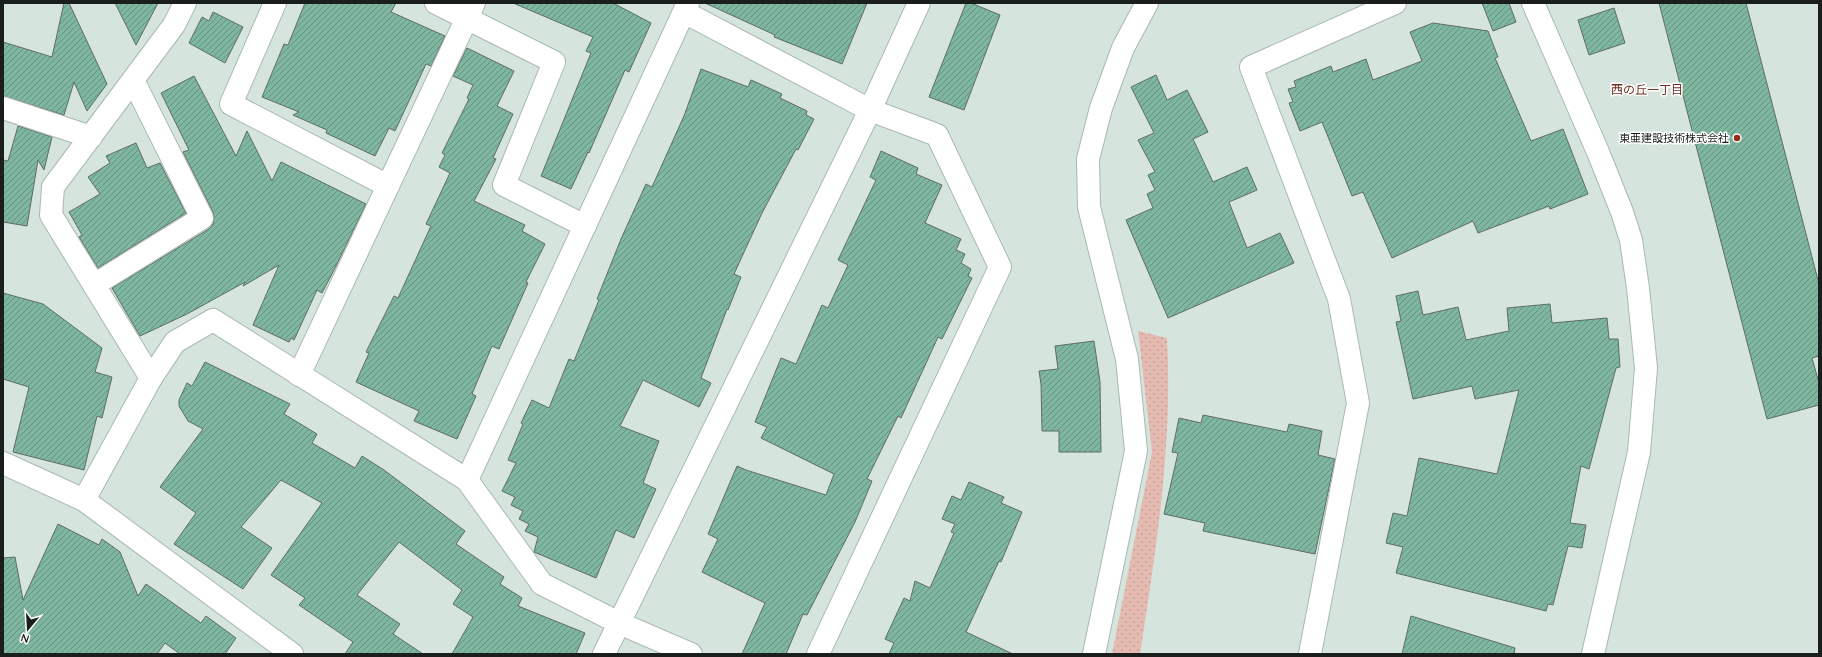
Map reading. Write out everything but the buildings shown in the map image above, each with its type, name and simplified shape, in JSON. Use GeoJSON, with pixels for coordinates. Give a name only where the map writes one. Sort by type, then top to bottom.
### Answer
{"type":"FeatureCollection","features":[{"type":"Feature","properties":{"kind":"street"},"geometry":{"type":"LineString","coordinates":[[151,378],[51,215],[53,186],[174,25],[185,3]]}},
{"type":"Feature","properties":{"kind":"street"},"geometry":{"type":"LineString","coordinates":[[275,3],[231,104],[388,186]]}},
{"type":"Feature","properties":{"kind":"street"},"geometry":{"type":"LineString","coordinates":[[436,3],[471,10],[554,62],[504,185],[585,226]]}},
{"type":"Feature","properties":{"kind":"street"},"geometry":{"type":"LineString","coordinates":[[604,654],[870,110],[919,3]]}},
{"type":"Feature","properties":{"kind":"street"},"geometry":{"type":"LineString","coordinates":[[1094,654],[1136,450],[1127,359],[1088,207],[1088,160],[1101,108],[1123,48],[1147,3]]}},
{"type":"Feature","properties":{"kind":"street"},"geometry":{"type":"LineString","coordinates":[[1310,654],[1358,403],[1339,299],[1251,67],[1395,3]]}},
{"type":"Feature","properties":{"kind":"street"},"geometry":{"type":"LineString","coordinates":[[1533,3],[1598,152],[1622,212],[1631,240],[1638,288],[1646,368],[1639,452],[1593,654]]}},
{"type":"Feature","properties":{"kind":"street"},"geometry":{"type":"LineString","coordinates":[[467,480],[686,7],[870,110],[938,135],[1000,267],[818,654]]}},
{"type":"Feature","properties":{"kind":"street"},"geometry":{"type":"LineString","coordinates":[[299,375],[471,10]]}},
{"type":"Feature","properties":{"kind":"street"},"geometry":{"type":"LineString","coordinates":[[94,285],[202,218],[133,80]]}},
{"type":"Feature","properties":{"kind":"street"},"geometry":{"type":"LineString","coordinates":[[3,108],[91,137]]}},
{"type":"Feature","properties":{"kind":"street"},"geometry":{"type":"LineString","coordinates":[[84,500],[151,378],[175,342],[213,320],[467,480],[542,584],[619,623],[691,654]]}},
{"type":"Feature","properties":{"kind":"street"},"geometry":{"type":"LineString","coordinates":[[3,463],[84,500],[292,654]]}},
{"type":"Feature","properties":{"kind":"shaded area"},"geometry":{"type":"Polygon","coordinates":[[[1138,331],[1167,338],[1168,417],[1162,497],[1140,654],[1112,654],[1152,452],[1138,331]]]}},
{"type":"Feature","properties":{"kind":"place","name":"東亜建設技術株式会社"},"geometry":{"type":"Point","coordinates":[1737,138]}},
{"type":"Feature","properties":{"kind":"district","name":"西の丘一丁目"},"geometry":{"type":"Point","coordinates":[1647,89]}}]}
